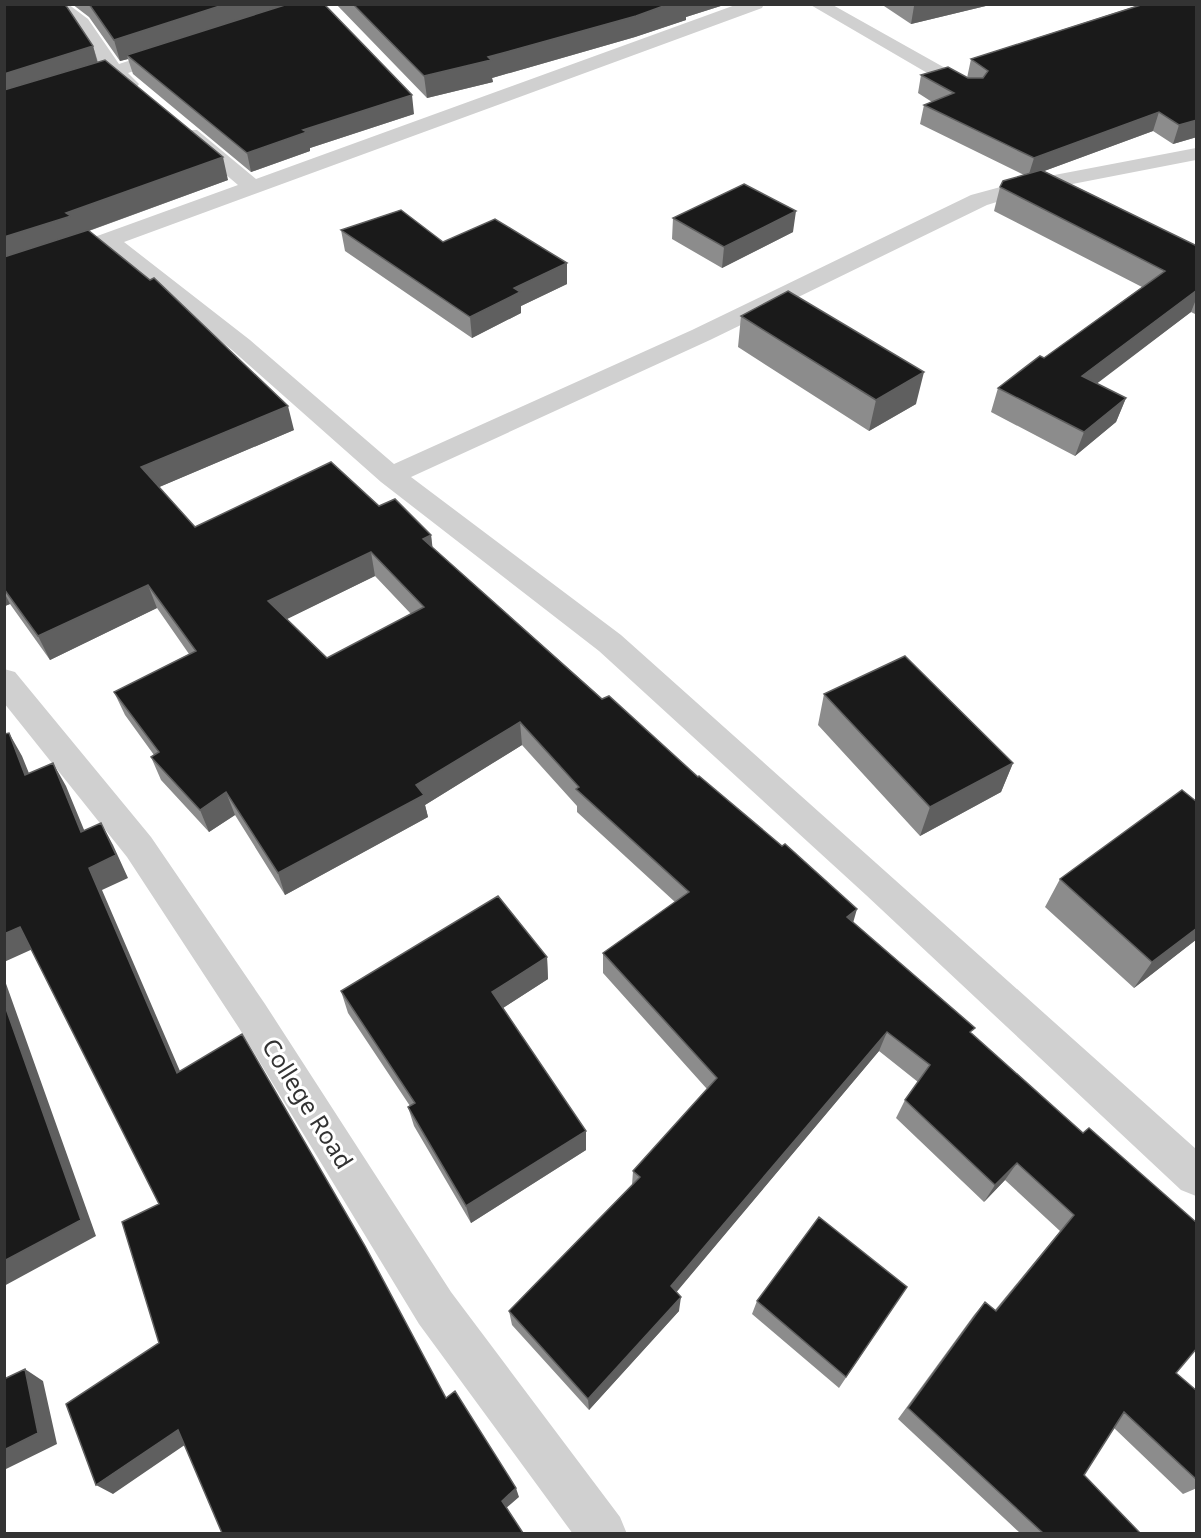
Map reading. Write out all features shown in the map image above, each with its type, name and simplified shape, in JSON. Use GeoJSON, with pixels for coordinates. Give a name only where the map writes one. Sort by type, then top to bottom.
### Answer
{"type":"FeatureCollection","features":[{"type":"Feature","properties":{"kind":"street"},"geometry":{"type":"LineString","coordinates":[[56,4],[82,23],[114,71],[140,93]]}},
{"type":"Feature","properties":{"kind":"street"},"geometry":{"type":"LineString","coordinates":[[4,274],[108,240],[756,4]]}},
{"type":"Feature","properties":{"kind":"street"},"geometry":{"type":"LineString","coordinates":[[817,4],[972,91]]}},
{"type":"Feature","properties":{"kind":"street"},"geometry":{"type":"LineString","coordinates":[[4,107],[191,47]]}},
{"type":"Feature","properties":{"kind":"street"},"geometry":{"type":"LineString","coordinates":[[418,103],[434,120]]}},
{"type":"Feature","properties":{"kind":"street"},"geometry":{"type":"LineString","coordinates":[[174,122],[253,187]]}},
{"type":"Feature","properties":{"kind":"street"},"geometry":{"type":"LineString","coordinates":[[391,476],[701,335],[979,200],[1033,185],[1197,154]]}},
{"type":"Feature","properties":{"kind":"street"},"geometry":{"type":"LineString","coordinates":[[108,240],[241,345],[391,476],[610,643],[1197,1176]]}},
{"type":"Feature","properties":{"kind":"street","name":"College Road"},"geometry":{"type":"LineString","coordinates":[[4,680],[139,847],[252,1016],[435,1308],[603,1533]]}},
{"type":"Feature","properties":{"kind":"building"},"geometry":{"type":"Polygon","coordinates":[[[4,4],[64,4],[93,46],[4,74],[4,4]]]}},
{"type":"Feature","properties":{"kind":"building"},"geometry":{"type":"Polygon","coordinates":[[[89,4],[226,4],[114,40],[89,4]]]}},
{"type":"Feature","properties":{"kind":"building"},"geometry":{"type":"Polygon","coordinates":[[[288,4],[324,4],[412,95],[303,130],[307,132],[247,153],[127,55],[288,4]]]}},
{"type":"Feature","properties":{"kind":"building"},"geometry":{"type":"Polygon","coordinates":[[[353,4],[669,4],[636,16],[488,57],[491,60],[424,76],[353,4]]]}},
{"type":"Feature","properties":{"kind":"building"},"geometry":{"type":"Polygon","coordinates":[[[1144,4],[1197,4],[1197,120],[1179,125],[1159,112],[1034,158],[924,105],[954,93],[921,75],[948,67],[968,78],[983,78],[988,71],[971,59],[1144,4]]]}},
{"type":"Feature","properties":{"kind":"building"},"geometry":{"type":"Polygon","coordinates":[[[105,60],[223,157],[66,213],[71,216],[4,237],[4,90],[105,60]]]}},
{"type":"Feature","properties":{"kind":"building"},"geometry":{"type":"Polygon","coordinates":[[[1041,170],[1197,246],[1197,290],[1082,376],[1126,398],[1084,432],[998,388],[1040,356],[1044,358],[1165,271],[1000,187],[1003,181],[1041,170]]]}},
{"type":"Feature","properties":{"kind":"building"},"geometry":{"type":"Polygon","coordinates":[[[744,184],[796,211],[724,247],[673,218],[744,184]]]}},
{"type":"Feature","properties":{"kind":"building"},"geometry":{"type":"Polygon","coordinates":[[[401,210],[443,242],[495,219],[567,263],[514,288],[520,292],[470,317],[341,230],[401,210]]]}},
{"type":"Feature","properties":{"kind":"building"},"geometry":{"type":"Polygon","coordinates":[[[88,230],[150,280],[154,278],[288,406],[141,467],[195,527],[331,462],[379,506],[395,499],[431,535],[423,539],[602,699],[609,696],[698,777],[782,846],[785,844],[857,909],[847,917],[975,1028],[970,1032],[1083,1133],[1089,1128],[1197,1223],[1197,1348],[1176,1373],[1197,1391],[1197,1480],[1124,1412],[1084,1475],[1140,1533],[1043,1533],[908,1408],[985,1302],[996,1311],[1074,1215],[1017,1163],[995,1185],[905,1100],[930,1065],[887,1032],[671,1286],[681,1297],[588,1399],[509,1311],[640,1177],[633,1171],[717,1078],[603,953],[689,892],[576,789],[579,787],[520,722],[416,785],[424,795],[278,873],[226,792],[200,810],[151,757],[159,752],[114,692],[196,651],[148,585],[38,636],[4,589],[4,257],[88,230]],[[371,552],[268,601],[327,658],[424,607],[371,552]]]}},
{"type":"Feature","properties":{"kind":"building"},"geometry":{"type":"Polygon","coordinates":[[[788,291],[924,372],[876,400],[741,316],[788,291]]]}},
{"type":"Feature","properties":{"kind":"building"},"geometry":{"type":"Polygon","coordinates":[[[905,656],[1013,763],[930,807],[824,694],[905,656]]]}},
{"type":"Feature","properties":{"kind":"building"},"geometry":{"type":"Polygon","coordinates":[[[9,733],[25,775],[53,763],[81,832],[101,823],[116,855],[89,868],[177,1073],[242,1034],[365,1246],[446,1398],[455,1391],[516,1488],[502,1501],[523,1533],[222,1533],[178,1430],[96,1485],[66,1404],[159,1343],[122,1222],[159,1204],[20,927],[4,934],[4,734],[9,733]]]}},
{"type":"Feature","properties":{"kind":"building"},"geometry":{"type":"Polygon","coordinates":[[[1182,790],[1197,802],[1197,928],[1152,962],[1060,879],[1182,790]]]}},
{"type":"Feature","properties":{"kind":"building"},"geometry":{"type":"Polygon","coordinates":[[[498,896],[547,957],[492,992],[586,1131],[466,1206],[408,1107],[415,1103],[341,991],[498,896]]]}},
{"type":"Feature","properties":{"kind":"building"},"geometry":{"type":"Polygon","coordinates":[[[4,1003],[81,1220],[4,1261],[4,1003]]]}},
{"type":"Feature","properties":{"kind":"building"},"geometry":{"type":"Polygon","coordinates":[[[819,1217],[907,1287],[846,1377],[757,1301],[819,1217]]]}},
{"type":"Feature","properties":{"kind":"building"},"geometry":{"type":"Polygon","coordinates":[[[25,1369],[38,1433],[4,1450],[4,1379],[25,1369]]]}}]}
